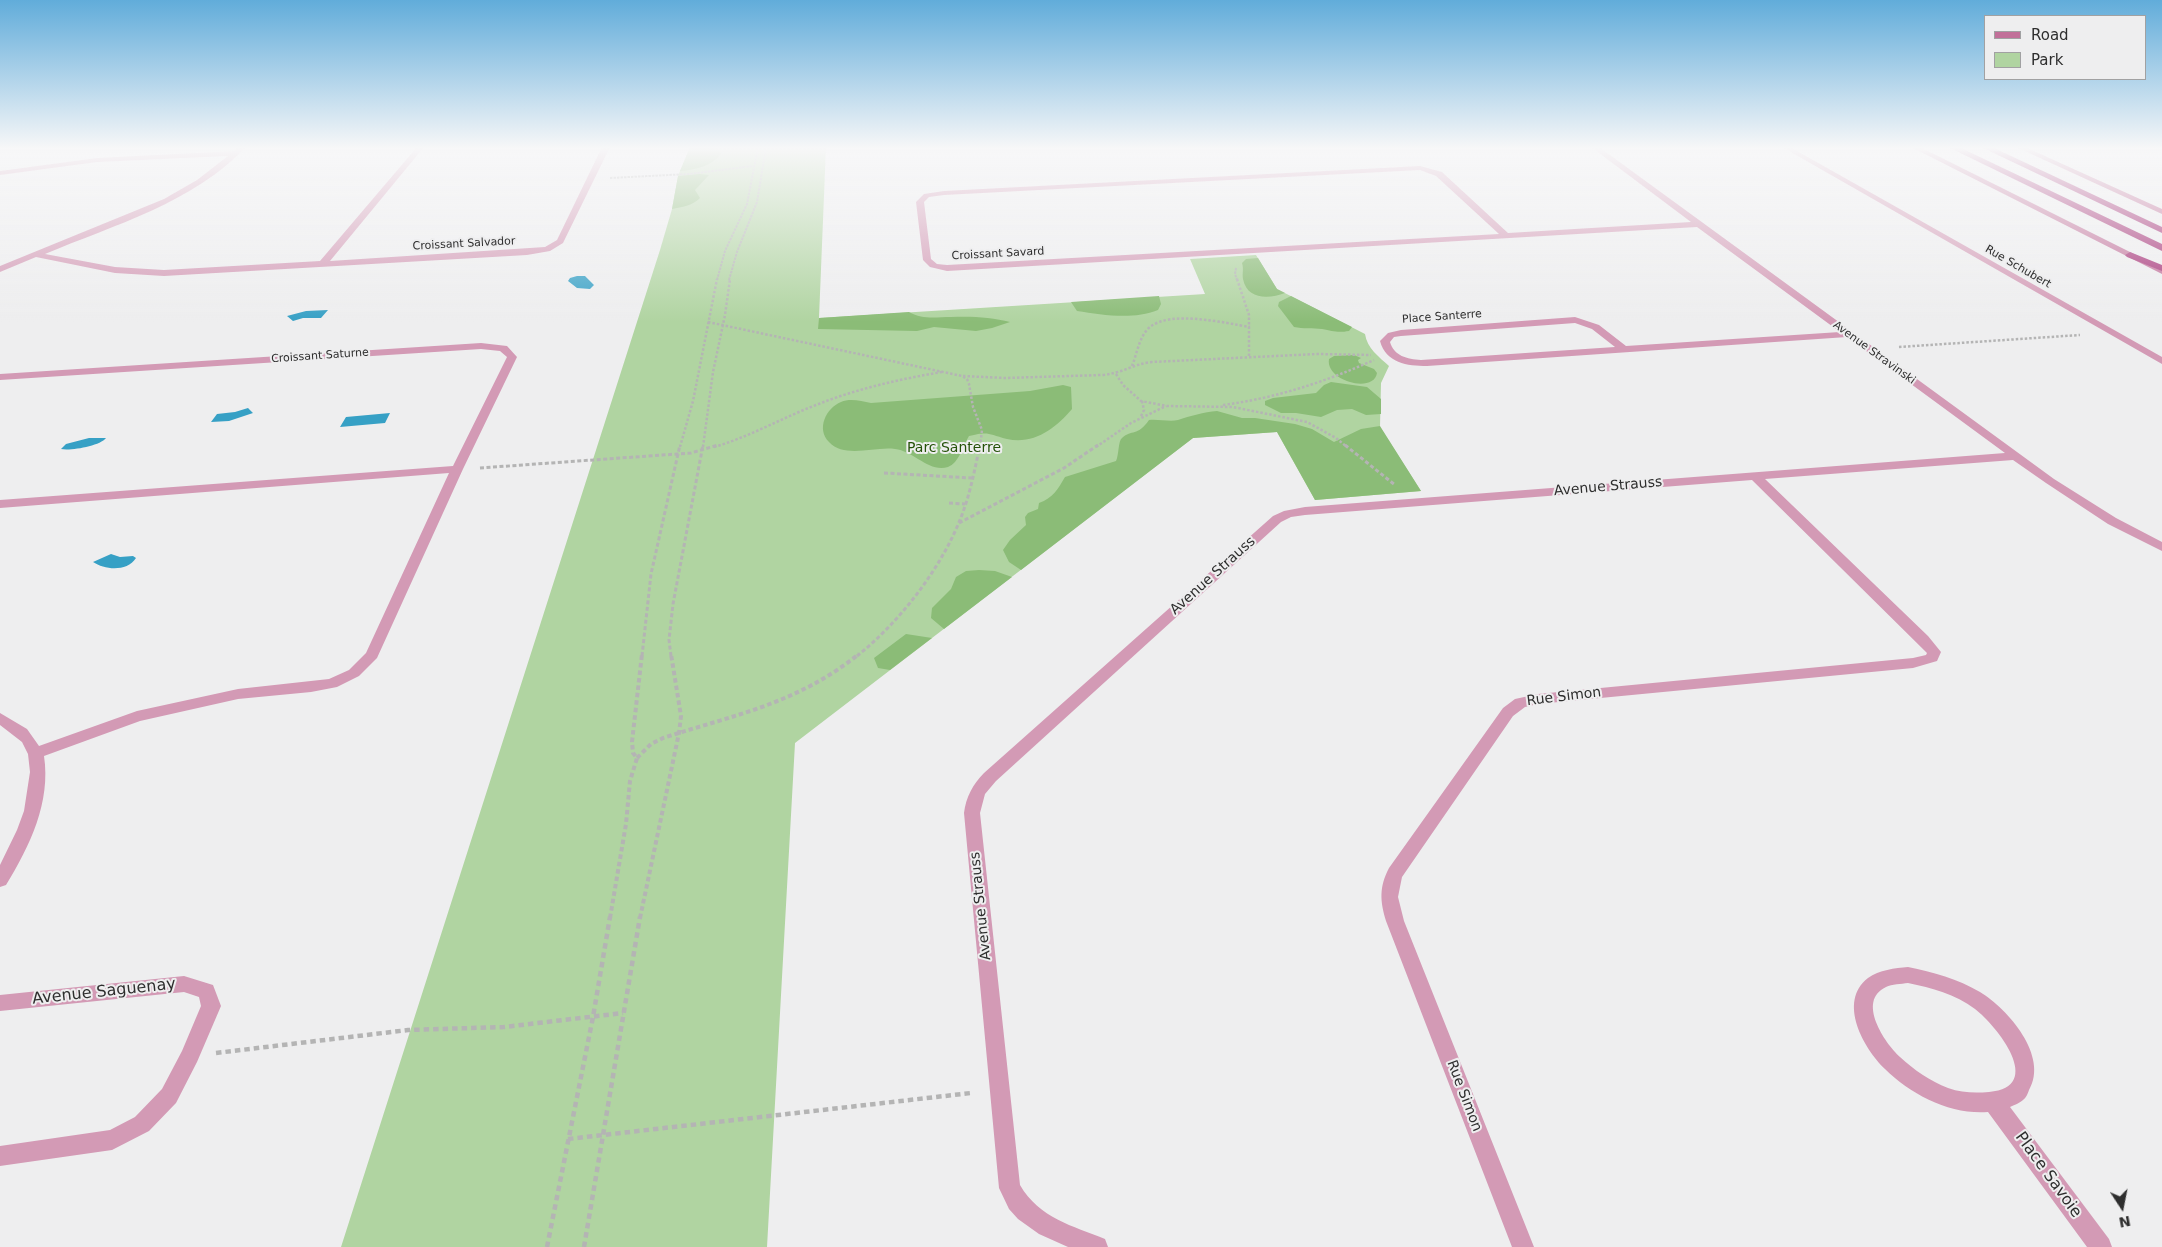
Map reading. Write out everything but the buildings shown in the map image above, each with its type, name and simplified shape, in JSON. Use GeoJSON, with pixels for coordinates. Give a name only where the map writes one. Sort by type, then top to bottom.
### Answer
{"type":"FeatureCollection","features":[{"type":"Feature","properties":{"kind":"highway"},"geometry":{"type":"LineString","coordinates":[[2073,205],[2162,248]]}},
{"type":"Feature","properties":{"kind":"highway"},"geometry":{"type":"LineString","coordinates":[[2109,205],[2162,230]]}},
{"type":"Feature","properties":{"kind":"highway"},"geometry":{"type":"LineString","coordinates":[[2130,255],[2162,270]]}},
{"type":"Feature","properties":{"kind":"main road"},"geometry":{"type":"LineString","coordinates":[[2030,205],[2130,255]]}},
{"type":"Feature","properties":{"kind":"main road"},"geometry":{"type":"LineString","coordinates":[[2147,205],[2162,212]]}},
{"type":"Feature","properties":{"kind":"street"},"geometry":{"type":"LineString","coordinates":[[0,269],[157,205]]}},
{"type":"Feature","properties":{"kind":"street"},"geometry":{"type":"LineString","coordinates":[[323,263],[372,205]]}},
{"type":"Feature","properties":{"kind":"street","name":"Croissant Salvador"},"geometry":{"type":"LineString","coordinates":[[37,255],[134,272],[164,273],[527,252],[547,249],[560,241],[578,205]]}},
{"type":"Feature","properties":{"kind":"street","name":"Croissant Savard"},"geometry":{"type":"LineString","coordinates":[[920,205],[927,260],[934,266],[949,268],[1701,224]]}},
{"type":"Feature","properties":{"kind":"street","name":"Croissant Savard"},"geometry":{"type":"LineString","coordinates":[[1472,205],[1505,236]]}},
{"type":"Feature","properties":{"kind":"street","name":"Avenue Stravinski"},"geometry":{"type":"LineString","coordinates":[[1675,205],[1847,334],[2015,456],[2092,509],[2162,547]]}},
{"type":"Feature","properties":{"kind":"street","name":"Rue Schubert"},"geometry":{"type":"LineString","coordinates":[[1888,205],[2162,361]]}},
{"type":"Feature","properties":{"kind":"street","name":"Place Santerre"},"geometry":{"type":"LineString","coordinates":[[1623,349],[1592,323],[1575,320],[1401,333],[1390,335],[1385,341],[1388,351],[1393,356],[1414,363],[1847,334]]}},
{"type":"Feature","properties":{"kind":"street","name":"Croissant Saturne"},"geometry":{"type":"LineString","coordinates":[[0,377],[480,346],[504,348],[512,357],[456,469],[372,655],[354,673],[332,683],[311,688],[238,694],[137,716],[35,753]]}},
{"type":"Feature","properties":{"kind":"street","name":"Avenue Strauss"},"geometry":{"type":"LineString","coordinates":[[1097,1247],[1044,1225],[1028,1216],[1017,1203],[1010,1188],[972,813],[976,793],[982,785],[1256,537],[1282,516],[1304,511],[2015,456]]}},
{"type":"Feature","properties":{"kind":"street"},"geometry":{"type":"LineString","coordinates":[[0,504],[456,469]]}},
{"type":"Feature","properties":{"kind":"street","name":"Rue Simon"},"geometry":{"type":"LineString","coordinates":[[1524,1247],[1395,921],[1388,895],[1390,884],[1395,872],[1508,712],[1520,703],[1538,699],[1913,663],[1932,658],[1934,652],[1923,639],[1755,476]]}},
{"type":"Feature","properties":{"kind":"street"},"geometry":{"type":"LineString","coordinates":[[0,718],[28,739],[35,753],[38,768],[36,797],[28,828],[0,880]]}},
{"type":"Feature","properties":{"kind":"street"},"geometry":{"type":"LineString","coordinates":[[1908,975],[1932,979],[1967,994],[1983,1004],[2004,1023],[2018,1044],[2026,1065],[2024,1083],[2014,1097],[1995,1104],[1970,1103],[1942,1095],[1914,1080],[1891,1062],[1873,1040],[1865,1019],[1864,1001],[1872,986],[1887,977],[1908,975]]}},
{"type":"Feature","properties":{"kind":"street","name":"Avenue Saguenay"},"geometry":{"type":"LineString","coordinates":[[0,1003],[184,984],[206,991],[211,1006],[190,1056],[169,1096],[142,1124],[112,1140],[0,1156]]}},
{"type":"Feature","properties":{"kind":"street","name":"Place Savoie"},"geometry":{"type":"LineString","coordinates":[[1995,1104],[2101,1247]]}},
{"type":"Feature","properties":{"kind":"path"},"geometry":{"type":"LineString","coordinates":[[637,758],[633,753],[632,742],[650,587],[678,453],[693,401],[718,273],[728,244],[746,205]]}},
{"type":"Feature","properties":{"kind":"path"},"geometry":{"type":"LineString","coordinates":[[584,1247],[640,913],[679,732],[681,716],[669,640],[684,541],[702,451],[713,372],[723,326],[727,288],[732,268],[756,205]]}},
{"type":"Feature","properties":{"kind":"path"},"geometry":{"type":"LineString","coordinates":[[1235,274],[1246,301],[1250,327],[1249,357]]}},
{"type":"Feature","properties":{"kind":"path"},"geometry":{"type":"LineString","coordinates":[[1132,366],[1145,333],[1156,322],[1183,320],[1250,327]]}},
{"type":"Feature","properties":{"kind":"path"},"geometry":{"type":"LineString","coordinates":[[708,322],[962,376],[1005,378],[1116,374],[1132,366],[1152,362],[1194,362],[1249,357],[1317,354],[1360,354],[1379,357],[1329,379],[1289,392],[1212,406]]}},
{"type":"Feature","properties":{"kind":"path"},"geometry":{"type":"LineString","coordinates":[[1896,347],[2081,335]]}},
{"type":"Feature","properties":{"kind":"path"},"geometry":{"type":"LineString","coordinates":[[479,468],[702,451],[730,442],[818,404],[902,379],[946,372]]}},
{"type":"Feature","properties":{"kind":"path"},"geometry":{"type":"LineString","coordinates":[[1116,374],[1123,385],[1141,401],[1144,410],[1141,416]]}},
{"type":"Feature","properties":{"kind":"path"},"geometry":{"type":"LineString","coordinates":[[547,1247],[593,1016],[626,824],[630,780],[637,758],[651,744],[679,732],[776,704],[823,682],[846,666],[885,632],[908,606],[936,565],[958,523],[965,504],[982,438],[982,430],[973,406],[967,379],[962,376]]}},
{"type":"Feature","properties":{"kind":"path"},"geometry":{"type":"LineString","coordinates":[[1141,401],[1166,406],[1212,406],[1268,413],[1317,426],[1336,438],[1397,486]]}},
{"type":"Feature","properties":{"kind":"path"},"geometry":{"type":"LineString","coordinates":[[958,523],[1074,463],[1117,431],[1141,416],[1166,406]]}},
{"type":"Feature","properties":{"kind":"path"},"geometry":{"type":"LineString","coordinates":[[884,473],[972,478]]}},
{"type":"Feature","properties":{"kind":"path"},"geometry":{"type":"LineString","coordinates":[[949,504],[965,504]]}},
{"type":"Feature","properties":{"kind":"path"},"geometry":{"type":"LineString","coordinates":[[215,1054],[408,1030],[504,1026],[623,1013]]}},
{"type":"Feature","properties":{"kind":"path"},"geometry":{"type":"LineString","coordinates":[[568,1139],[971,1093]]}},
{"type":"Feature","properties":{"kind":"green space","name":"Parc Santerre"},"geometry":{"type":"Polygon","coordinates":[[[673,205],[824,205],[819,318],[1205,294],[1190,259],[1256,255],[1277,289],[1365,334],[1371,348],[1389,366],[1381,383],[1380,427],[1421,491],[1315,500],[1277,432],[1193,438],[795,743],[767,1247],[341,1247],[660,250],[673,205]]]}},
{"type":"Feature","properties":{"kind":"green space"},"geometry":{"type":"Polygon","coordinates":[[[673,205],[687,205],[683,207],[672,209],[673,205]]]}},
{"type":"Feature","properties":{"kind":"green space"},"geometry":{"type":"Polygon","coordinates":[[[1258,258],[1277,289],[1285,293],[1266,297],[1260,296],[1249,291],[1245,286],[1242,263],[1246,259],[1258,258]]]}},
{"type":"Feature","properties":{"kind":"green space"},"geometry":{"type":"Polygon","coordinates":[[[1159,296],[1161,304],[1158,310],[1128,316],[1077,311],[1071,302],[1159,296]]]}},
{"type":"Feature","properties":{"kind":"green space"},"geometry":{"type":"Polygon","coordinates":[[[1291,296],[1352,327],[1349,331],[1335,332],[1294,327],[1278,306],[1279,302],[1291,296]]]}},
{"type":"Feature","properties":{"kind":"green space"},"geometry":{"type":"Polygon","coordinates":[[[909,312],[924,317],[981,317],[1010,322],[976,331],[934,327],[917,331],[818,329],[819,318],[909,312]]]}},
{"type":"Feature","properties":{"kind":"green space"},"geometry":{"type":"Polygon","coordinates":[[[1354,355],[1361,358],[1358,360],[1359,363],[1374,369],[1377,373],[1374,379],[1368,383],[1359,384],[1342,379],[1330,367],[1329,359],[1334,356],[1354,355]]]}},
{"type":"Feature","properties":{"kind":"green space"},"geometry":{"type":"Polygon","coordinates":[[[1331,382],[1367,387],[1381,399],[1381,414],[1366,415],[1352,409],[1337,410],[1321,417],[1281,413],[1265,405],[1265,401],[1273,398],[1316,393],[1324,385],[1331,382]]]}},
{"type":"Feature","properties":{"kind":"green space","name":"Parc Santerre"},"geometry":{"type":"Polygon","coordinates":[[[1063,385],[1071,387],[1072,409],[1052,428],[1026,440],[1007,439],[985,433],[969,436],[958,458],[948,467],[934,467],[909,453],[895,449],[843,450],[829,442],[823,431],[824,419],[831,409],[841,402],[848,400],[871,403],[1030,391],[1063,385]]]}},
{"type":"Feature","properties":{"kind":"green space"},"geometry":{"type":"Polygon","coordinates":[[[1217,411],[1242,418],[1295,424],[1312,429],[1334,442],[1361,429],[1380,426],[1421,491],[1315,500],[1277,432],[1193,438],[1021,570],[1009,562],[1003,550],[1010,540],[1026,525],[1025,517],[1028,513],[1038,509],[1039,503],[1052,496],[1065,477],[1116,461],[1122,438],[1141,429],[1149,420],[1175,421],[1202,413],[1217,411]]]}},
{"type":"Feature","properties":{"kind":"green space"},"geometry":{"type":"Polygon","coordinates":[[[966,571],[995,571],[1012,577],[944,629],[931,618],[932,608],[951,589],[956,577],[966,571]]]}},
{"type":"Feature","properties":{"kind":"green space"},"geometry":{"type":"Polygon","coordinates":[[[906,634],[932,638],[890,670],[878,668],[874,658],[906,634]]]}},
{"type":"Feature","properties":{"kind":"water"},"geometry":{"type":"Polygon","coordinates":[[[585,276],[594,285],[590,289],[577,288],[568,281],[570,278],[585,276]]]}},
{"type":"Feature","properties":{"kind":"water"},"geometry":{"type":"Polygon","coordinates":[[[328,310],[321,318],[303,318],[293,321],[287,316],[306,311],[328,310]]]}},
{"type":"Feature","properties":{"kind":"water"},"geometry":{"type":"Polygon","coordinates":[[[248,408],[253,413],[229,421],[211,422],[217,414],[248,408]]]}},
{"type":"Feature","properties":{"kind":"water"},"geometry":{"type":"Polygon","coordinates":[[[390,413],[385,423],[340,427],[346,417],[390,413]]]}},
{"type":"Feature","properties":{"kind":"water"},"geometry":{"type":"Polygon","coordinates":[[[89,438],[106,438],[103,441],[85,447],[61,449],[66,444],[89,438]]]}},
{"type":"Feature","properties":{"kind":"water"},"geometry":{"type":"Polygon","coordinates":[[[111,554],[120,557],[133,556],[136,558],[132,563],[122,568],[104,567],[93,562],[111,554]]]}}]}
